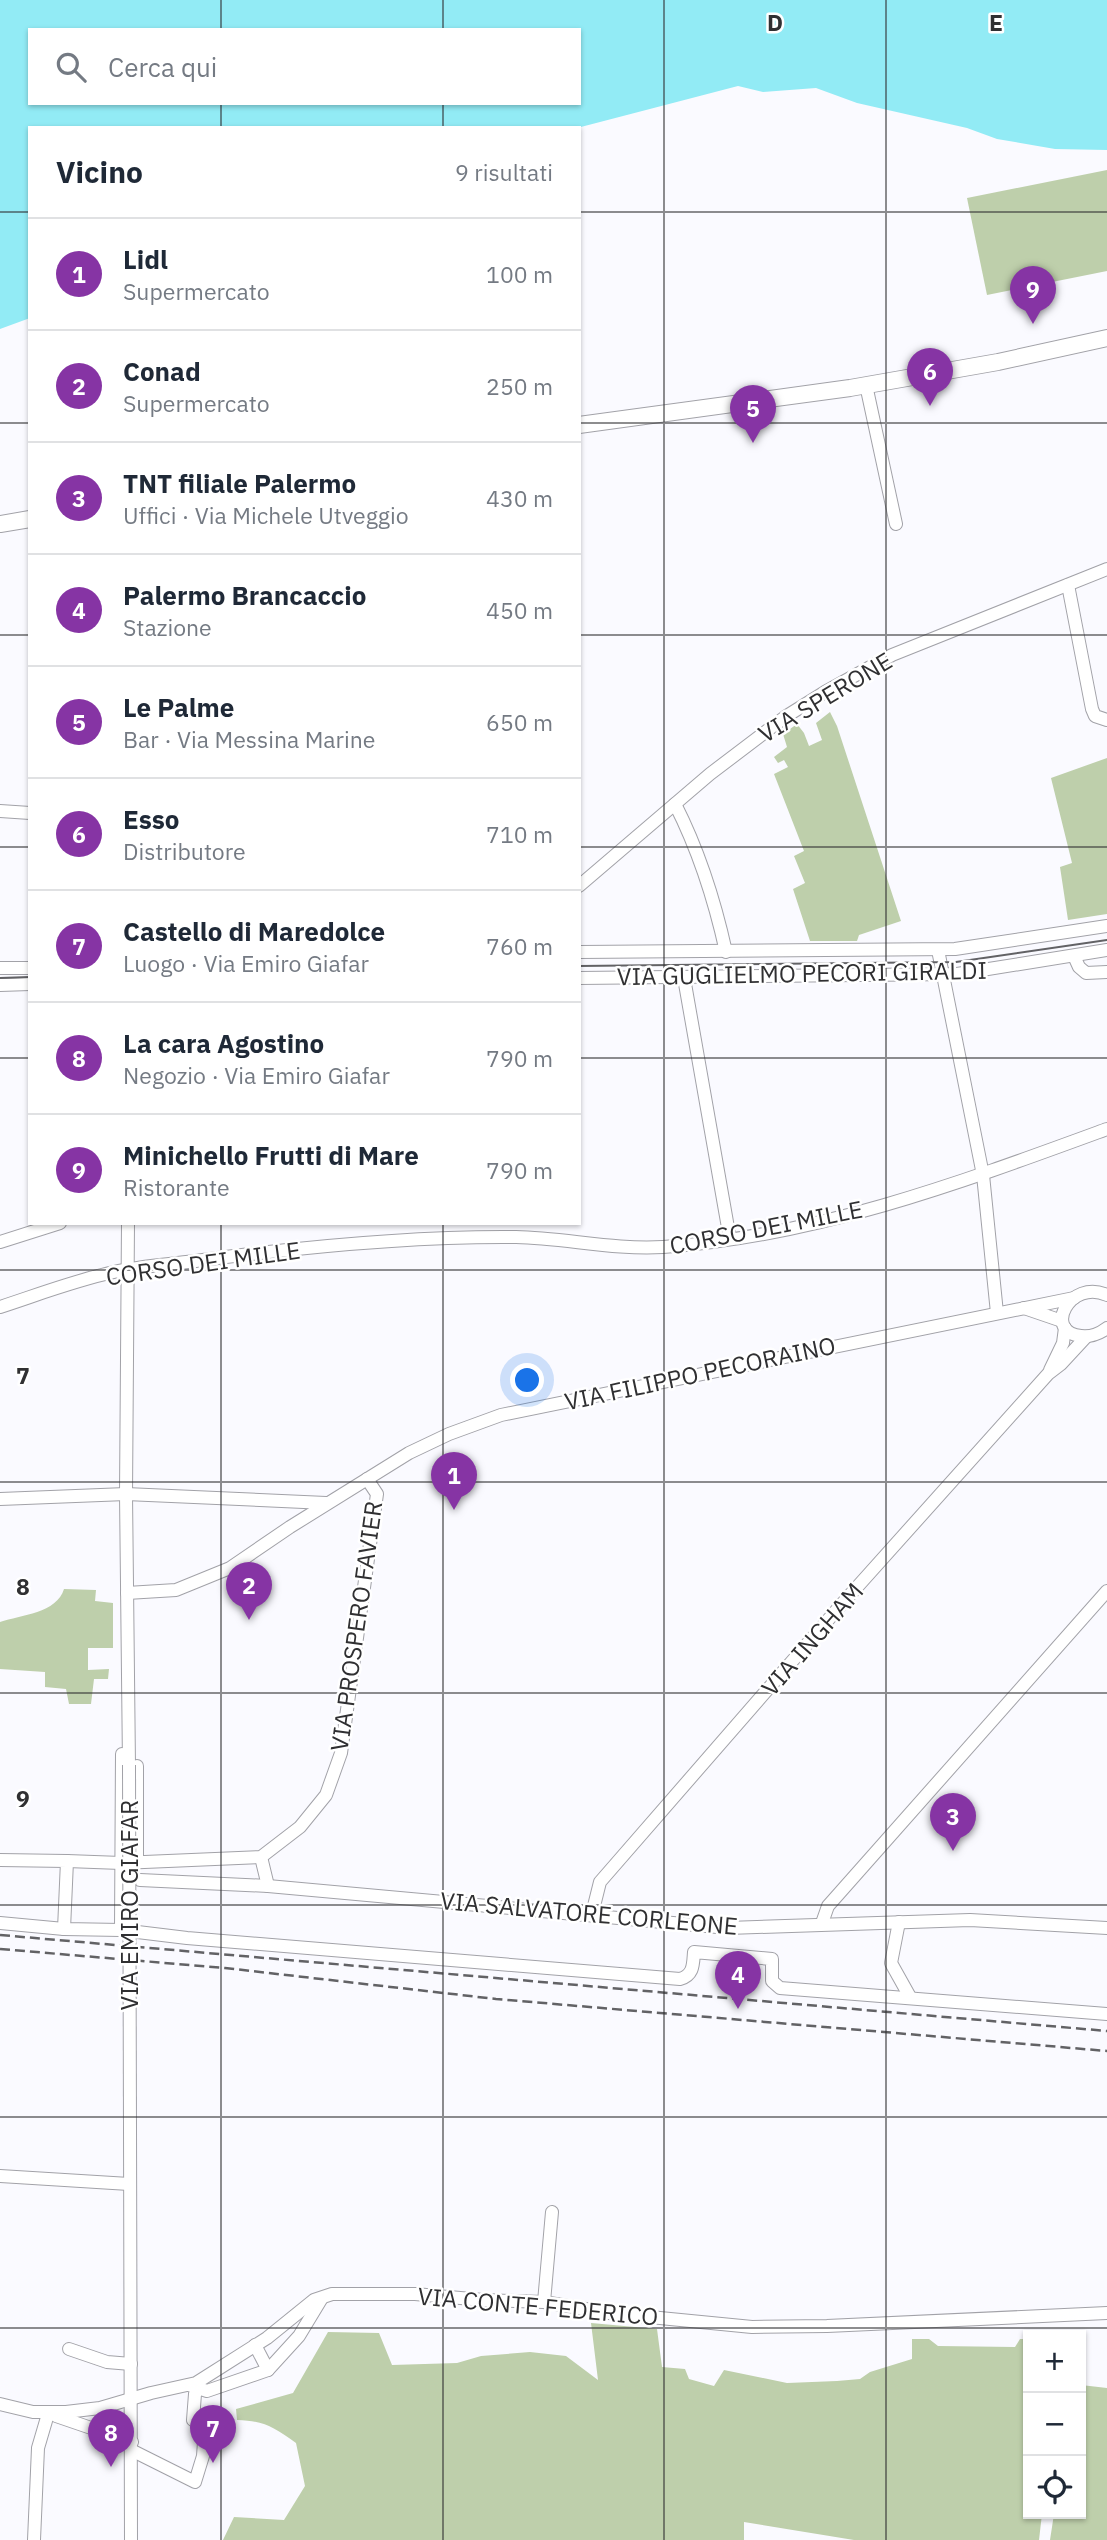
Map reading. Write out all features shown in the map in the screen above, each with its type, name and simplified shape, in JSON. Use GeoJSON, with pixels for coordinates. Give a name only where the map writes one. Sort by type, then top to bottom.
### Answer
{"type":"FeatureCollection","features":[{"type":"Feature","properties":{"kind":"main road"},"geometry":{"type":"LineString","coordinates":[[581,425],[866,385],[998,362],[1107,338]]}},
{"type":"Feature","properties":{"kind":"main road"},"geometry":{"type":"LineString","coordinates":[[0,524],[28,519]]}},
{"type":"Feature","properties":{"kind":"street"},"geometry":{"type":"LineString","coordinates":[[866,385],[896,524]]}},
{"type":"Feature","properties":{"kind":"street","name":"VIA SPERONE"},"geometry":{"type":"LineString","coordinates":[[581,885],[710,774],[785,717],[871,666],[927,640],[1107,569]]}},
{"type":"Feature","properties":{"kind":"street"},"geometry":{"type":"LineString","coordinates":[[1068,585],[1091,709],[1095,716],[1107,720]]}},
{"type":"Feature","properties":{"kind":"street"},"geometry":{"type":"LineString","coordinates":[[675,804],[691,836],[721,927],[726,953]]}},
{"type":"Feature","properties":{"kind":"street"},"geometry":{"type":"LineString","coordinates":[[0,811],[28,813]]}},
{"type":"Feature","properties":{"kind":"street","name":"VIA GUGLIELMO PECORI GIRALDI"},"geometry":{"type":"LineString","coordinates":[[581,953],[938,950],[1012,942],[1107,926]]}},
{"type":"Feature","properties":{"kind":"street"},"geometry":{"type":"LineString","coordinates":[[938,950],[983,1174],[997,1313]]}},
{"type":"Feature","properties":{"kind":"street","name":"VIA GUGLIELMO PECORI GIRALDI"},"geometry":{"type":"LineString","coordinates":[[581,978],[942,975],[1107,950]]}},
{"type":"Feature","properties":{"kind":"street"},"geometry":{"type":"LineString","coordinates":[[1074,957],[1086,973],[1107,972]]}},
{"type":"Feature","properties":{"kind":"street"},"geometry":{"type":"LineString","coordinates":[[0,968],[28,968]]}},
{"type":"Feature","properties":{"kind":"street"},"geometry":{"type":"LineString","coordinates":[[684,978],[730,1239]]}},
{"type":"Feature","properties":{"kind":"street"},"geometry":{"type":"LineString","coordinates":[[0,985],[28,984]]}},
{"type":"Feature","properties":{"kind":"street","name":"CORSO DEI MILLE"},"geometry":{"type":"LineString","coordinates":[[0,1307],[114,1271],[296,1250],[403,1241],[519,1237],[584,1244],[662,1247],[730,1239],[834,1219],[983,1174],[1107,1129]]}},
{"type":"Feature","properties":{"kind":"street"},"geometry":{"type":"LineString","coordinates":[[0,1242],[54,1225]]}},
{"type":"Feature","properties":{"kind":"street","name":"VIA EMIRO GIAFAR"},"geometry":{"type":"LineString","coordinates":[[131,2540],[129,2185],[133,1765],[127,1683],[126,1494],[132,1226]]}},
{"type":"Feature","properties":{"kind":"street"},"geometry":{"type":"LineString","coordinates":[[1048,1374],[1063,1343],[1063,1309],[1074,1298],[1087,1292],[1107,1295]]}},
{"type":"Feature","properties":{"kind":"street","name":"VIA FILIPPO PECORAINO"},"geometry":{"type":"LineString","coordinates":[[127,1593],[176,1590],[230,1568],[327,1503],[409,1453],[449,1434],[501,1415],[1074,1298]]}},
{"type":"Feature","properties":{"kind":"street"},"geometry":{"type":"LineString","coordinates":[[1023,1308],[1064,1325],[1075,1335],[1086,1337],[1104,1334]]}},
{"type":"Feature","properties":{"kind":"street"},"geometry":{"type":"LineString","coordinates":[[1048,1374],[1086,1337]]}},
{"type":"Feature","properties":{"kind":"street","name":"VIA INGHAM"},"geometry":{"type":"LineString","coordinates":[[592,1914],[600,1882],[841,1605],[1048,1374]]}},
{"type":"Feature","properties":{"kind":"street","name":"VIA PROSPERO FAVIER"},"geometry":{"type":"LineString","coordinates":[[261,1857],[300,1827],[326,1795],[341,1753],[377,1494],[367,1479]]}},
{"type":"Feature","properties":{"kind":"street"},"geometry":{"type":"LineString","coordinates":[[0,1499],[126,1494],[327,1503]]}},
{"type":"Feature","properties":{"kind":"street"},"geometry":{"type":"LineString","coordinates":[[290,1527],[294,1502]]}},
{"type":"Feature","properties":{"kind":"street"},"geometry":{"type":"LineString","coordinates":[[822,1923],[828,1906],[1107,1591]]}},
{"type":"Feature","properties":{"kind":"street"},"geometry":{"type":"LineString","coordinates":[[121,1930],[122,1731],[127,1683]]}},
{"type":"Feature","properties":{"kind":"street"},"geometry":{"type":"LineString","coordinates":[[133,1765],[137,1863]]}},
{"type":"Feature","properties":{"kind":"street"},"geometry":{"type":"LineString","coordinates":[[0,1860],[137,1863],[261,1857],[268,1886]]}},
{"type":"Feature","properties":{"kind":"street"},"geometry":{"type":"LineString","coordinates":[[64,1928],[67,1861]]}},
{"type":"Feature","properties":{"kind":"street","name":"VIA SALVATORE CORLEONE"},"geometry":{"type":"LineString","coordinates":[[140,1880],[268,1886],[728,1928],[970,1920],[1107,1928]]}},
{"type":"Feature","properties":{"kind":"street"},"geometry":{"type":"LineString","coordinates":[[899,1922],[891,1963],[910,1997]]}},
{"type":"Feature","properties":{"kind":"street"},"geometry":{"type":"LineString","coordinates":[[0,1923],[121,1930],[187,1938],[680,1979],[692,1970],[694,1952],[772,1959],[772,1981],[780,1988],[1107,2014]]}},
{"type":"Feature","properties":{"kind":"street"},"geometry":{"type":"LineString","coordinates":[[0,2176],[129,2185]]}},
{"type":"Feature","properties":{"kind":"street"},"geometry":{"type":"LineString","coordinates":[[544,2302],[552,2212]]}},
{"type":"Feature","properties":{"kind":"street","name":"VIA CONTE FEDERICO"},"geometry":{"type":"LineString","coordinates":[[0,2404],[48,2414],[100,2408],[132,2398],[194,2386],[256,2345],[314,2300],[332,2294],[415,2294],[544,2302],[609,2313],[752,2327],[1107,2313]]}},
{"type":"Feature","properties":{"kind":"street"},"geometry":{"type":"LineString","coordinates":[[34,2540],[38,2448],[48,2414],[132,2446],[195,2482],[200,2470],[205,2428],[193,2420],[194,2386],[206,2391],[268,2370],[299,2336],[323,2297]]}},
{"type":"Feature","properties":{"kind":"street"},"geometry":{"type":"LineString","coordinates":[[256,2345],[268,2370]]}},
{"type":"Feature","properties":{"kind":"street"},"geometry":{"type":"LineString","coordinates":[[69,2350],[107,2362],[131,2364]]}},
{"type":"Feature","properties":{"kind":"green space"},"geometry":{"type":"Polygon","coordinates":[[[1107,170],[1107,271],[987,295],[967,198],[1107,170]]]}},
{"type":"Feature","properties":{"kind":"green space"},"geometry":{"type":"Polygon","coordinates":[[[830,712],[837,726],[901,921],[859,935],[857,941],[810,941],[793,889],[805,883],[794,856],[804,851],[774,774],[788,767],[784,760],[778,763],[774,757],[787,747],[783,734],[797,724],[809,746],[822,740],[816,723],[830,712]]]}},
{"type":"Feature","properties":{"kind":"green space"},"geometry":{"type":"Polygon","coordinates":[[[1107,758],[1107,914],[1068,920],[1060,867],[1072,863],[1051,778],[1107,758]]]}},
{"type":"Feature","properties":{"kind":"green space"},"geometry":{"type":"Polygon","coordinates":[[[64,1589],[96,1590],[95,1601],[113,1603],[113,1648],[88,1648],[88,1670],[109,1669],[108,1679],[94,1679],[91,1704],[69,1704],[66,1689],[45,1687],[45,1672],[0,1669],[0,1622],[46,1608],[60,1597],[64,1589]]]}},
{"type":"Feature","properties":{"kind":"green space"},"geometry":{"type":"Polygon","coordinates":[[[591,2323],[657,2329],[662,2367],[685,2369],[689,2379],[714,2386],[724,2370],[787,2383],[860,2379],[870,2372],[912,2359],[912,2339],[929,2339],[938,2346],[1015,2347],[1020,2339],[1023,2339],[1023,2519],[1041,2519],[1039,2540],[854,2540],[744,2522],[744,2540],[223,2540],[234,2517],[284,2520],[305,2486],[296,2443],[268,2426],[237,2420],[236,2409],[293,2393],[328,2332],[379,2333],[392,2365],[457,2363],[481,2356],[530,2352],[566,2356],[598,2380],[591,2323]]]}},
{"type":"Feature","properties":{"kind":"green space"},"geometry":{"type":"Polygon","coordinates":[[[1086,2386],[1107,2388],[1107,2540],[1050,2540],[1053,2519],[1086,2519],[1086,2386]]]}},
{"type":"Feature","properties":{"kind":"water"},"geometry":{"type":"Polygon","coordinates":[[[0,0],[1107,0],[1107,150],[1055,149],[997,139],[967,128],[857,103],[816,88],[763,92],[738,86],[581,127],[28,126],[28,319],[0,329],[0,0]]]}},
{"type":"Feature","properties":{"kind":"tram line"},"geometry":{"type":"LineString","coordinates":[[581,966],[956,962],[1107,940]]}},
{"type":"Feature","properties":{"kind":"tram line"},"geometry":{"type":"LineString","coordinates":[[0,978],[28,977]]}},
{"type":"Feature","properties":{"kind":"railway"},"geometry":{"type":"LineString","coordinates":[[0,1935],[1107,2031]]}},
{"type":"Feature","properties":{"kind":"railway"},"geometry":{"type":"LineString","coordinates":[[0,1949],[225,1968],[496,1999],[1107,2051]]}},
{"type":"Feature","properties":{"kind":"place","name":"Minichello Frutti di Mare"},"geometry":{"type":"Point","coordinates":[1033,324]}},
{"type":"Feature","properties":{"kind":"place","name":"Esso"},"geometry":{"type":"Point","coordinates":[930,406]}},
{"type":"Feature","properties":{"kind":"place","name":"Le Palme"},"geometry":{"type":"Point","coordinates":[753,443]}},
{"type":"Feature","properties":{"kind":"place","name":"Lidl"},"geometry":{"type":"Point","coordinates":[454,1510]}},
{"type":"Feature","properties":{"kind":"place","name":"Conad"},"geometry":{"type":"Point","coordinates":[249,1620]}},
{"type":"Feature","properties":{"kind":"place","name":"TNT filiale Palermo"},"geometry":{"type":"Point","coordinates":[953,1851]}},
{"type":"Feature","properties":{"kind":"place","name":"Palermo Brancaccio"},"geometry":{"type":"Point","coordinates":[738,2009]}},
{"type":"Feature","properties":{"kind":"place","name":"Castello di Maredolce"},"geometry":{"type":"Point","coordinates":[213,2463]}},
{"type":"Feature","properties":{"kind":"place","name":"La cara Agostino"},"geometry":{"type":"Point","coordinates":[111,2467]}}]}
